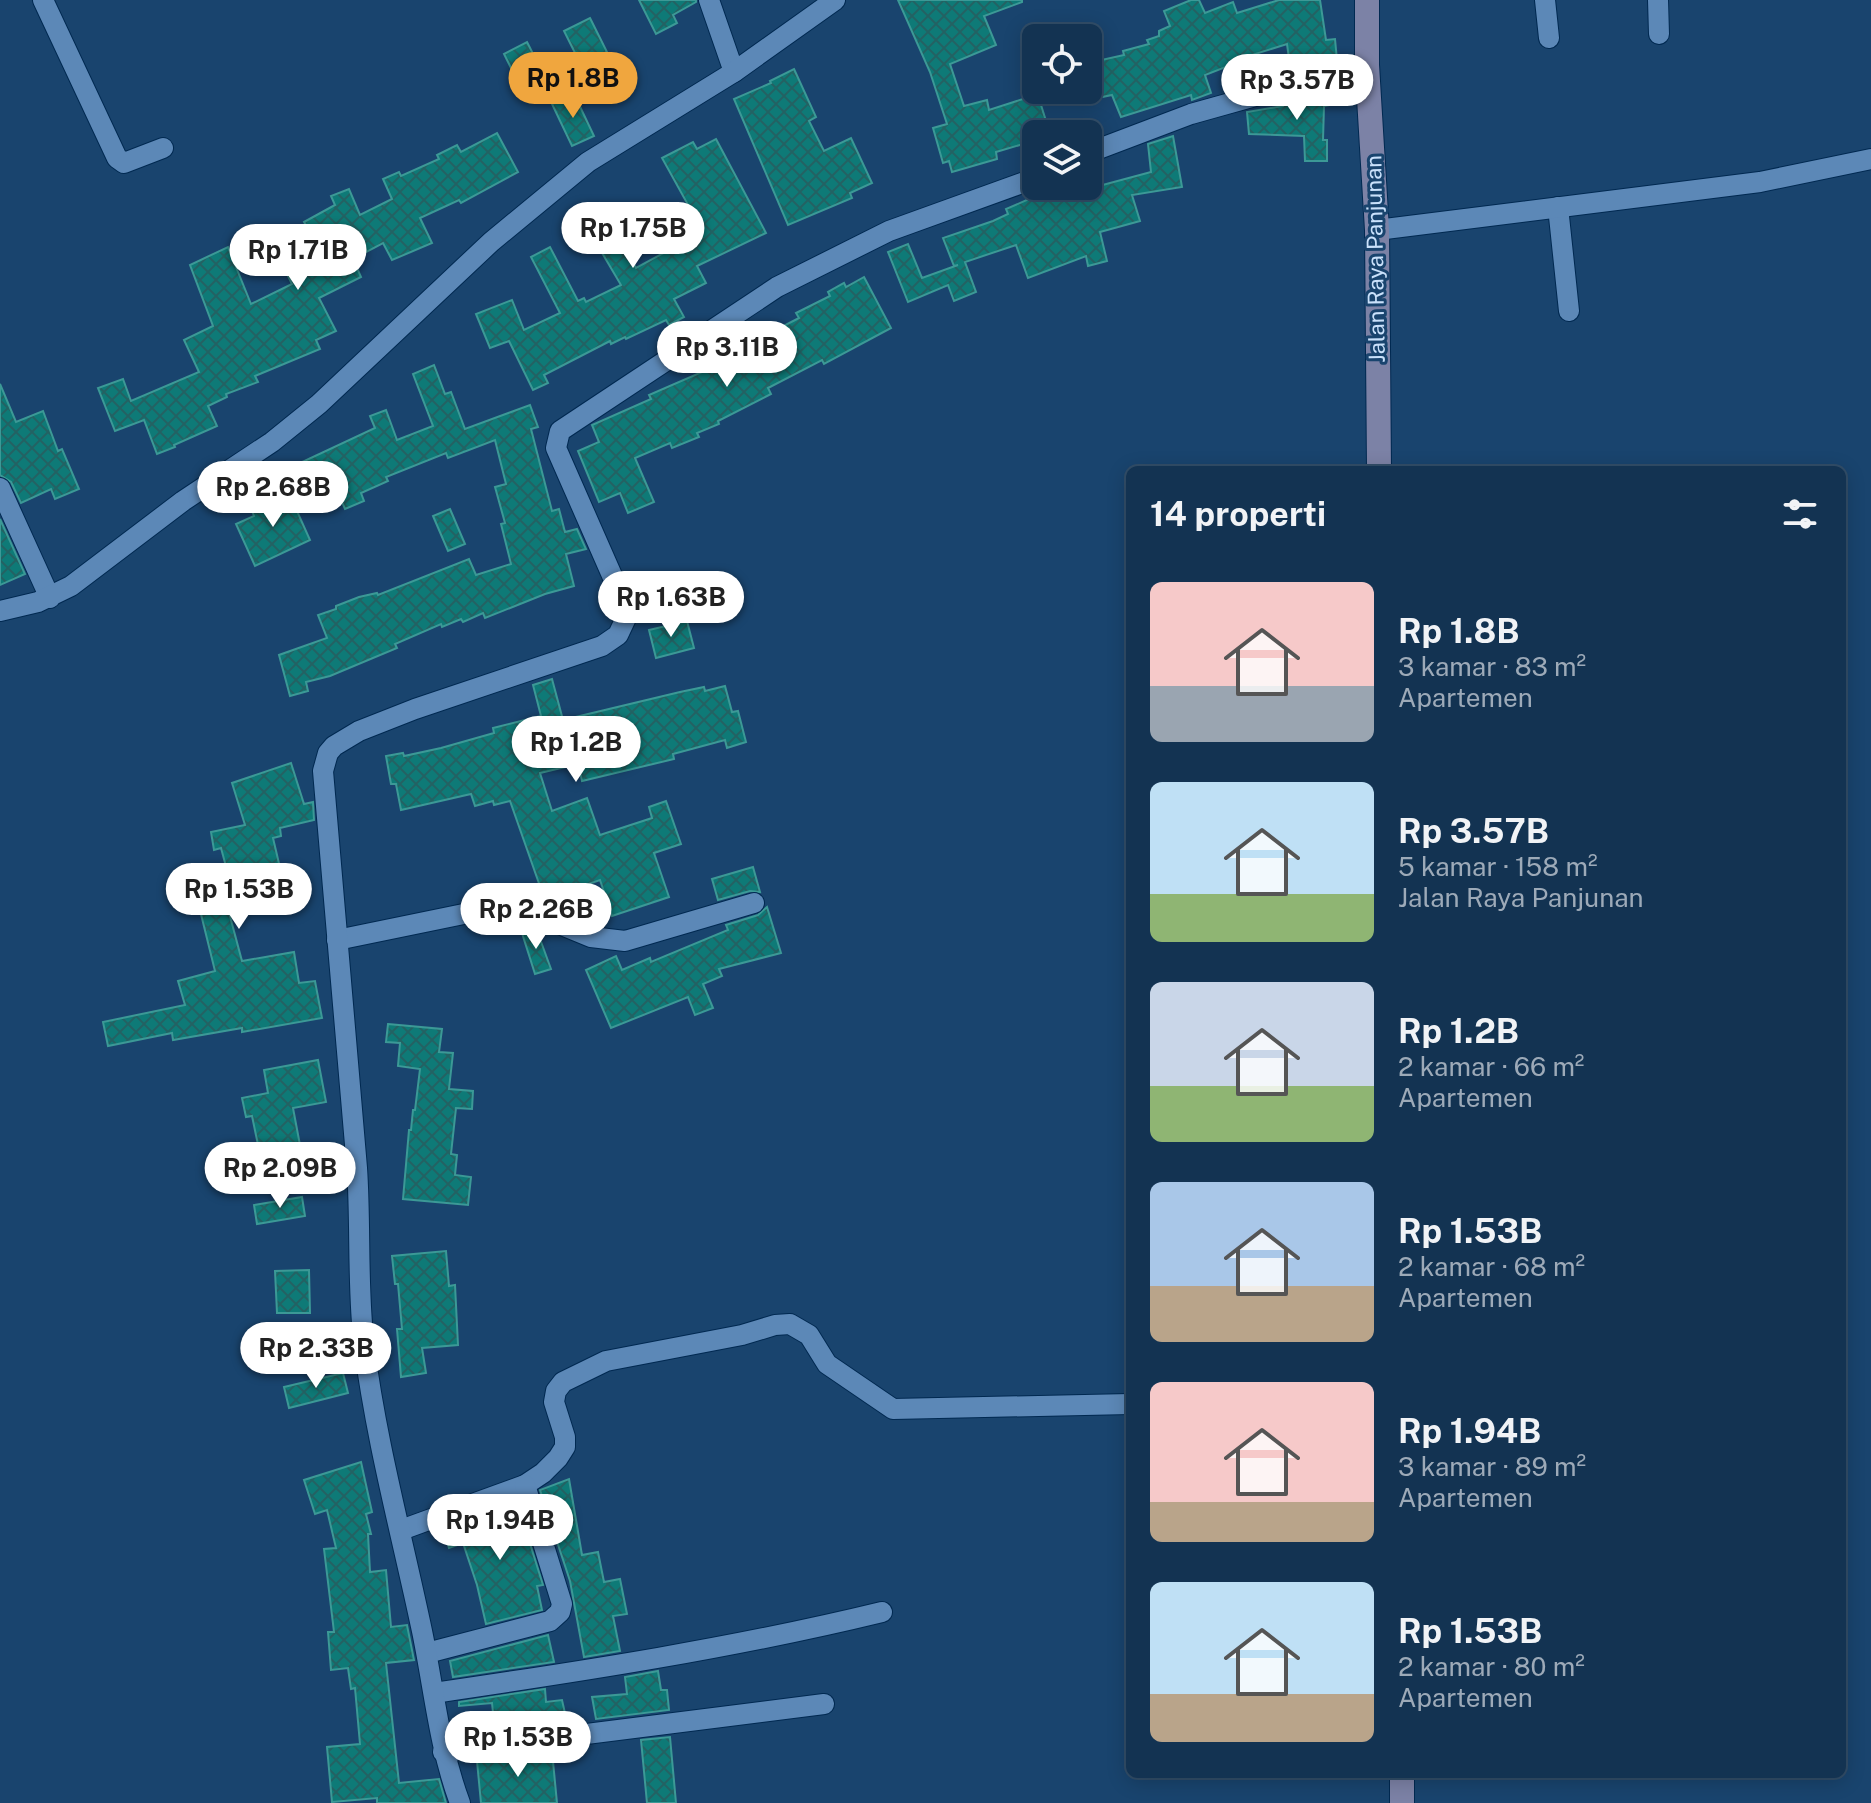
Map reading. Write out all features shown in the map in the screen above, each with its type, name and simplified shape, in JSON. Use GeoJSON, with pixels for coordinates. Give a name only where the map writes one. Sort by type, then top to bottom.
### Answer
{"type":"FeatureCollection","features":[{"type":"Feature","properties":{"kind":"main road","name":"Jalan Raya Panjunan"},"geometry":{"type":"LineString","coordinates":[[1367,0],[1367,65],[1386,229],[1379,466]]}},
{"type":"Feature","properties":{"kind":"main road"},"geometry":{"type":"LineString","coordinates":[[1402,1778],[1402,1803]]}},
{"type":"Feature","properties":{"kind":"street"},"geometry":{"type":"LineString","coordinates":[[43,0],[117,158],[124,163],[163,148]]}},
{"type":"Feature","properties":{"kind":"street"},"geometry":{"type":"LineString","coordinates":[[709,0],[734,72]]}},
{"type":"Feature","properties":{"kind":"street"},"geometry":{"type":"LineString","coordinates":[[0,611],[50,598],[71,586],[183,501],[272,442],[319,404],[491,242],[588,162],[734,72],[835,0]]}},
{"type":"Feature","properties":{"kind":"street"},"geometry":{"type":"LineString","coordinates":[[1545,0],[1549,38]]}},
{"type":"Feature","properties":{"kind":"street"},"geometry":{"type":"LineString","coordinates":[[1658,0],[1659,34]]}},
{"type":"Feature","properties":{"kind":"street"},"geometry":{"type":"LineString","coordinates":[[1102,148],[1230,101],[1367,65]]}},
{"type":"Feature","properties":{"kind":"street"},"geometry":{"type":"LineString","coordinates":[[1386,229],[1760,182],[1871,159]]}},
{"type":"Feature","properties":{"kind":"street"},"geometry":{"type":"LineString","coordinates":[[460,1803],[443,1752],[427,1653],[364,1346],[358,1283],[361,1226],[323,771],[328,753],[359,731],[602,646],[618,635],[626,618],[614,580],[556,448],[560,431],[777,287],[889,231],[1022,183]]}},
{"type":"Feature","properties":{"kind":"street"},"geometry":{"type":"LineString","coordinates":[[1558,207],[1569,311]]}},
{"type":"Feature","properties":{"kind":"street"},"geometry":{"type":"LineString","coordinates":[[0,488],[50,598]]}},
{"type":"Feature","properties":{"kind":"street"},"geometry":{"type":"LineString","coordinates":[[337,940],[488,909],[512,909],[535,914],[591,937],[625,941],[754,903]]}},
{"type":"Feature","properties":{"kind":"street"},"geometry":{"type":"LineString","coordinates":[[401,1530],[525,1485],[551,1465],[565,1447],[554,1402],[556,1391],[563,1382],[606,1361],[742,1335],[775,1325],[790,1324],[809,1335],[827,1364],[893,1409],[1126,1404]]}},
{"type":"Feature","properties":{"kind":"street"},"geometry":{"type":"LineString","coordinates":[[427,1653],[550,1621],[560,1612],[562,1604],[551,1562],[525,1485]]}},
{"type":"Feature","properties":{"kind":"street"},"geometry":{"type":"LineString","coordinates":[[434,1693],[669,1656],[827,1626],[882,1612]]}},
{"type":"Feature","properties":{"kind":"street"},"geometry":{"type":"LineString","coordinates":[[443,1752],[824,1704]]}},
{"type":"Feature","properties":{"kind":"building"},"geometry":{"type":"Polygon","coordinates":[[[639,0],[696,2],[673,15],[677,23],[656,34],[639,0]]]}},
{"type":"Feature","properties":{"kind":"building"},"geometry":{"type":"Polygon","coordinates":[[[898,0],[1022,0],[984,16],[996,45],[950,64],[964,106],[987,100],[989,110],[1022,99],[1022,104],[1044,104],[1041,105],[1046,120],[1022,120],[1022,144],[996,152],[997,159],[952,172],[949,161],[943,163],[933,128],[947,124],[930,72],[898,0]]]}},
{"type":"Feature","properties":{"kind":"building"},"geometry":{"type":"Polygon","coordinates":[[[1191,0],[1199,0],[1205,13],[1233,2],[1237,13],[1279,0],[1320,0],[1326,40],[1335,39],[1337,60],[1291,73],[1287,44],[1230,62],[1231,65],[1205,75],[1211,93],[1192,100],[1191,95],[1121,117],[1112,95],[1102,97],[1102,60],[1124,55],[1123,51],[1149,44],[1147,40],[1159,36],[1159,31],[1170,26],[1164,11],[1191,0]]]}},
{"type":"Feature","properties":{"kind":"building"},"geometry":{"type":"Polygon","coordinates":[[[590,18],[607,52],[581,65],[564,31],[590,18]]]}},
{"type":"Feature","properties":{"kind":"building"},"geometry":{"type":"Polygon","coordinates":[[[527,42],[551,89],[527,100],[504,54],[527,42]]]}},
{"type":"Feature","properties":{"kind":"building"},"geometry":{"type":"Polygon","coordinates":[[[794,69],[816,117],[809,121],[824,151],[851,138],[872,183],[850,193],[852,198],[788,225],[734,99],[794,69]]]}},
{"type":"Feature","properties":{"kind":"building"},"geometry":{"type":"Polygon","coordinates":[[[1341,86],[1342,90],[1328,93],[1330,105],[1324,106],[1323,140],[1327,140],[1327,161],[1305,161],[1304,136],[1249,134],[1247,112],[1283,106],[1282,102],[1341,86]]]}},
{"type":"Feature","properties":{"kind":"building"},"geometry":{"type":"Polygon","coordinates":[[[574,94],[594,136],[572,146],[552,104],[574,94]]]}},
{"type":"Feature","properties":{"kind":"building"},"geometry":{"type":"Polygon","coordinates":[[[497,133],[518,172],[461,203],[459,200],[420,218],[432,243],[392,260],[383,243],[353,259],[361,277],[319,298],[336,331],[316,340],[320,349],[255,376],[258,382],[226,394],[227,397],[208,406],[217,426],[175,447],[157,454],[144,420],[115,431],[98,388],[123,379],[131,401],[199,372],[184,340],[213,326],[190,265],[228,247],[251,304],[292,284],[281,262],[317,245],[304,222],[335,205],[331,196],[349,189],[360,215],[392,199],[383,179],[399,172],[401,176],[439,159],[437,155],[457,145],[461,152],[497,133]]]}},
{"type":"Feature","properties":{"kind":"building"},"geometry":{"type":"Polygon","coordinates":[[[1173,136],[1182,187],[1132,195],[1140,221],[1100,232],[1107,261],[1088,266],[1086,256],[1028,278],[1016,245],[965,262],[976,292],[954,301],[948,285],[908,302],[888,252],[908,244],[922,278],[958,265],[954,266],[943,238],[993,221],[1008,214],[1006,209],[1027,200],[1102,200],[1102,185],[1151,172],[1148,144],[1173,136]]]}},
{"type":"Feature","properties":{"kind":"building"},"geometry":{"type":"Polygon","coordinates":[[[716,139],[766,233],[697,266],[706,283],[674,299],[684,317],[669,325],[666,320],[611,344],[610,341],[544,375],[548,383],[533,390],[509,341],[490,348],[476,314],[512,300],[524,330],[560,313],[531,257],[550,247],[578,301],[584,298],[586,302],[621,285],[579,214],[599,203],[636,268],[669,250],[658,230],[692,212],[662,158],[693,142],[697,149],[716,139]]]}},
{"type":"Feature","properties":{"kind":"building"},"geometry":{"type":"Polygon","coordinates":[[[864,277],[891,328],[824,364],[822,360],[768,388],[771,394],[697,433],[699,437],[672,448],[670,443],[635,458],[654,502],[628,513],[620,493],[599,502],[578,451],[599,442],[592,425],[651,399],[649,395],[725,362],[749,344],[799,318],[796,313],[830,296],[828,292],[864,277]]]}},
{"type":"Feature","properties":{"kind":"building"},"geometry":{"type":"Polygon","coordinates":[[[434,365],[445,394],[451,392],[465,429],[530,405],[538,427],[531,429],[552,511],[559,509],[565,532],[577,529],[586,549],[566,554],[574,586],[485,618],[483,613],[463,622],[461,619],[442,627],[441,624],[395,644],[397,648],[330,676],[306,682],[308,691],[290,696],[279,655],[327,638],[318,615],[359,597],[378,595],[469,559],[476,575],[511,564],[501,524],[505,523],[495,487],[506,484],[495,440],[448,458],[446,453],[386,477],[388,481],[361,493],[364,501],[345,509],[330,475],[293,492],[283,471],[375,428],[370,416],[386,410],[397,440],[433,426],[413,374],[434,365]]]}},
{"type":"Feature","properties":{"kind":"building"},"geometry":{"type":"Polygon","coordinates":[[[0,384],[16,422],[43,411],[58,451],[62,449],[79,489],[55,499],[51,489],[21,503],[11,482],[0,475],[0,384]]]}},
{"type":"Feature","properties":{"kind":"building"},"geometry":{"type":"Polygon","coordinates":[[[288,491],[310,540],[255,566],[236,524],[254,516],[251,508],[288,491]]]}},
{"type":"Feature","properties":{"kind":"building"},"geometry":{"type":"Polygon","coordinates":[[[450,509],[465,544],[448,551],[433,516],[450,509]]]}},
{"type":"Feature","properties":{"kind":"building"},"geometry":{"type":"Polygon","coordinates":[[[0,519],[25,574],[0,585],[0,519]]]}},
{"type":"Feature","properties":{"kind":"building"},"geometry":{"type":"Polygon","coordinates":[[[687,621],[694,648],[656,658],[649,630],[687,621]]]}},
{"type":"Feature","properties":{"kind":"building"},"geometry":{"type":"Polygon","coordinates":[[[552,679],[563,720],[680,692],[725,686],[732,712],[738,711],[746,742],[727,748],[725,740],[673,754],[674,759],[582,781],[578,764],[540,773],[552,811],[587,798],[600,835],[652,818],[649,807],[666,801],[681,844],[654,853],[669,897],[612,916],[600,880],[563,893],[560,885],[542,892],[510,801],[494,805],[493,801],[475,806],[471,794],[401,810],[396,784],[391,784],[386,756],[403,753],[404,756],[441,748],[494,733],[493,728],[541,716],[533,685],[552,679]]]}},
{"type":"Feature","properties":{"kind":"building"},"geometry":{"type":"Polygon","coordinates":[[[291,763],[304,804],[313,802],[314,820],[280,828],[281,836],[273,838],[285,889],[227,905],[242,961],[294,952],[299,983],[315,981],[322,1018],[173,1040],[172,1033],[108,1046],[103,1022],[185,1005],[178,981],[215,971],[196,894],[231,885],[221,848],[214,850],[211,832],[245,825],[232,783],[291,763]]]}},
{"type":"Feature","properties":{"kind":"building"},"geometry":{"type":"Polygon","coordinates":[[[753,867],[760,892],[750,891],[718,900],[712,879],[753,867]]]}},
{"type":"Feature","properties":{"kind":"building"},"geometry":{"type":"Polygon","coordinates":[[[767,907],[781,953],[719,969],[722,976],[703,984],[713,1008],[695,1015],[688,997],[611,1028],[586,970],[616,956],[622,970],[650,958],[651,962],[728,930],[726,925],[758,915],[767,907]]]}},
{"type":"Feature","properties":{"kind":"building"},"geometry":{"type":"Polygon","coordinates":[[[536,928],[551,969],[535,974],[522,933],[536,928]]]}},
{"type":"Feature","properties":{"kind":"building"},"geometry":{"type":"Polygon","coordinates":[[[388,1024],[442,1029],[439,1052],[453,1053],[449,1089],[473,1091],[472,1109],[456,1108],[451,1154],[457,1155],[455,1175],[471,1177],[468,1205],[403,1199],[409,1130],[420,1069],[398,1066],[400,1043],[386,1042],[388,1024]]]}},
{"type":"Feature","properties":{"kind":"building"},"geometry":{"type":"Polygon","coordinates":[[[318,1060],[326,1102],[293,1108],[303,1161],[263,1169],[252,1116],[246,1117],[242,1098],[268,1093],[264,1070],[318,1060]]]}},
{"type":"Feature","properties":{"kind":"building"},"geometry":{"type":"Polygon","coordinates":[[[302,1197],[305,1216],[257,1224],[254,1205],[302,1197]]]}},
{"type":"Feature","properties":{"kind":"building"},"geometry":{"type":"Polygon","coordinates":[[[446,1251],[449,1286],[455,1285],[458,1345],[422,1348],[426,1373],[401,1377],[397,1329],[402,1329],[392,1256],[446,1251]]]}},
{"type":"Feature","properties":{"kind":"building"},"geometry":{"type":"Polygon","coordinates":[[[309,1270],[310,1313],[277,1313],[275,1271],[309,1270]]]}},
{"type":"Feature","properties":{"kind":"building"},"geometry":{"type":"Polygon","coordinates":[[[343,1373],[348,1393],[289,1408],[284,1387],[343,1373]]]}},
{"type":"Feature","properties":{"kind":"building"},"geometry":{"type":"Polygon","coordinates":[[[361,1462],[372,1512],[366,1514],[371,1534],[368,1534],[370,1572],[386,1570],[391,1627],[407,1625],[414,1660],[386,1663],[399,1783],[439,1779],[446,1803],[377,1803],[377,1798],[332,1802],[327,1747],[360,1744],[355,1688],[351,1689],[348,1668],[331,1670],[328,1632],[334,1632],[324,1549],[336,1548],[327,1510],[315,1514],[304,1480],[361,1462]]]}},
{"type":"Feature","properties":{"kind":"building"},"geometry":{"type":"Polygon","coordinates":[[[569,1479],[582,1555],[598,1552],[604,1582],[620,1579],[627,1614],[613,1616],[620,1651],[584,1657],[570,1581],[540,1490],[569,1479]]]}},
{"type":"Feature","properties":{"kind":"building"},"geometry":{"type":"Polygon","coordinates":[[[517,1502],[543,1585],[537,1586],[542,1610],[486,1624],[463,1543],[449,1548],[443,1528],[517,1502]]]}},
{"type":"Feature","properties":{"kind":"building"},"geometry":{"type":"Polygon","coordinates":[[[548,1635],[554,1662],[453,1677],[450,1661],[548,1635]]]}},
{"type":"Feature","properties":{"kind":"building"},"geometry":{"type":"Polygon","coordinates":[[[658,1671],[661,1690],[667,1690],[669,1710],[596,1719],[592,1697],[627,1694],[625,1677],[658,1671]]]}},
{"type":"Feature","properties":{"kind":"building"},"geometry":{"type":"Polygon","coordinates":[[[545,1689],[546,1702],[562,1700],[567,1722],[495,1732],[492,1703],[459,1706],[459,1702],[545,1689]]]}},
{"type":"Feature","properties":{"kind":"building"},"geometry":{"type":"Polygon","coordinates":[[[670,1737],[676,1803],[647,1803],[641,1740],[670,1737]]]}},
{"type":"Feature","properties":{"kind":"building"},"geometry":{"type":"Polygon","coordinates":[[[552,1751],[557,1803],[481,1803],[477,1761],[552,1751]]]}}]}
